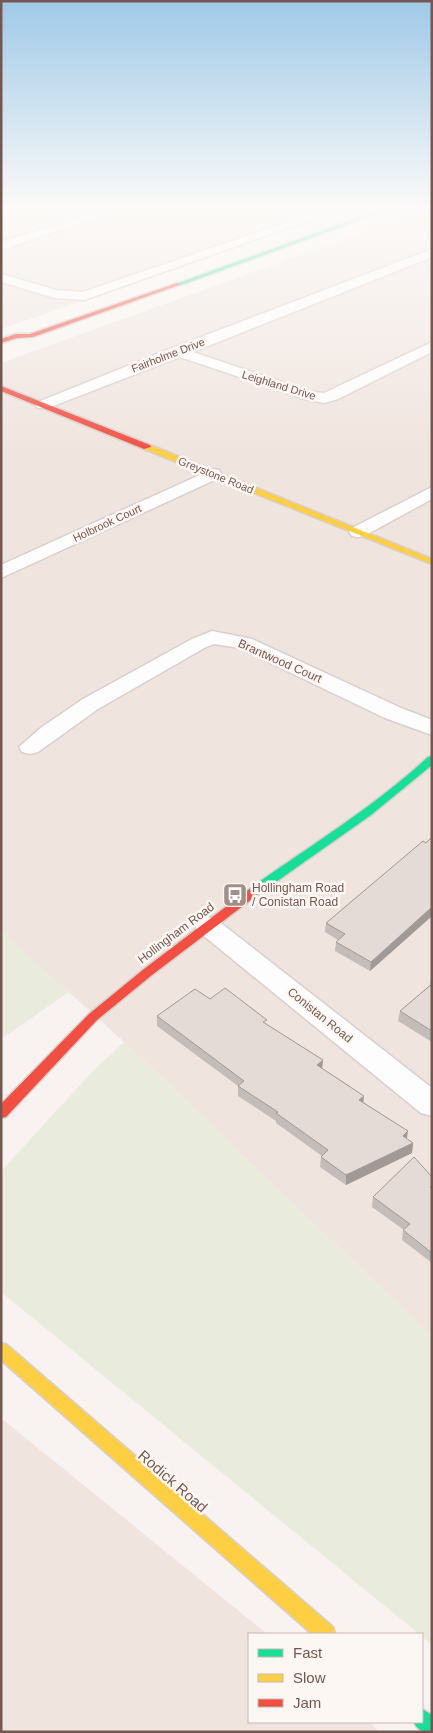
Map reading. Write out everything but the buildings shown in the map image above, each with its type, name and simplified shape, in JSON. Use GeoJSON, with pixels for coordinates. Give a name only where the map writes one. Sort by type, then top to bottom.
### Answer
{"type":"FeatureCollection","features":[{"type":"Feature","properties":{"kind":"street"},"geometry":{"type":"LineString","coordinates":[[48,292],[84,296],[96,292]]}},
{"type":"Feature","properties":{"kind":"street"},"geometry":{"type":"LineString","coordinates":[[1,341],[16,336],[31,336],[155,292]]}},
{"type":"Feature","properties":{"kind":"street","name":"Fairholme Drive"},"geometry":{"type":"LineString","coordinates":[[43,405],[330,292]]}},
{"type":"Feature","properties":{"kind":"street"},"geometry":{"type":"LineString","coordinates":[[1,352],[32,341],[31,336]]}},
{"type":"Feature","properties":{"kind":"street","name":"Leighland Drive"},"geometry":{"type":"LineString","coordinates":[[177,352],[309,396],[324,398],[344,392],[432,346]]}},
{"type":"Feature","properties":{"kind":"street","name":"Greystone Road"},"geometry":{"type":"LineString","coordinates":[[1,388],[432,562]]}},
{"type":"Feature","properties":{"kind":"street","name":"Holbrook Court"},"geometry":{"type":"LineString","coordinates":[[1,572],[214,474]]}},
{"type":"Feature","properties":{"kind":"street"},"geometry":{"type":"LineString","coordinates":[[358,532],[432,492]]}},
{"type":"Feature","properties":{"kind":"street","name":"Brantwood Court"},"geometry":{"type":"LineString","coordinates":[[30,747],[56,725],[87,706],[212,637],[227,638],[246,643],[393,714],[432,728]]}},
{"type":"Feature","properties":{"kind":"street","name":"Hollingham Road"},"geometry":{"type":"LineString","coordinates":[[1,1112],[94,1017],[208,926],[374,809],[408,783],[432,759]]}},
{"type":"Feature","properties":{"kind":"street","name":"Conistan Road"},"geometry":{"type":"LineString","coordinates":[[208,926],[432,1105]]}},
{"type":"Feature","properties":{"kind":"street","name":"Rodick Road"},"geometry":{"type":"LineString","coordinates":[[1,1350],[325,1633]]}},
{"type":"Feature","properties":{"kind":"shaded area"},"geometry":{"type":"Polygon","coordinates":[[[1,292],[109,292],[1,329],[1,292]]]}},
{"type":"Feature","properties":{"kind":"shaded area"},"geometry":{"type":"Polygon","coordinates":[[[198,292],[432,292],[432,1337],[124,1042],[1,931],[1,363],[198,292]]]}},
{"type":"Feature","properties":{"kind":"shaded area"},"geometry":{"type":"Polygon","coordinates":[[[1,1418],[266,1633],[248,1633],[248,1723],[370,1723],[380,1732],[1,1732],[1,1418]]]}},
{"type":"Feature","properties":{"kind":"green space"},"geometry":{"type":"Polygon","coordinates":[[[1,931],[69,992],[1,1039],[1,931]]]}},
{"type":"Feature","properties":{"kind":"green space"},"geometry":{"type":"Polygon","coordinates":[[[124,1042],[432,1337],[432,1645],[423,1638],[423,1633],[418,1633],[1,1292],[1,1171],[93,1071],[124,1042]]]}},
{"type":"Feature","properties":{"kind":"traffic: fast"},"geometry":{"type":"LineString","coordinates":[[252,893],[368,813],[412,778],[432,759]]}},
{"type":"Feature","properties":{"kind":"traffic: fast"},"geometry":{"type":"LineString","coordinates":[[423,1720],[432,1727]]}},
{"type":"Feature","properties":{"kind":"traffic: slow"},"geometry":{"type":"LineString","coordinates":[[147,447],[432,562]]}},
{"type":"Feature","properties":{"kind":"traffic: slow"},"geometry":{"type":"LineString","coordinates":[[1,1350],[325,1633]]}},
{"type":"Feature","properties":{"kind":"traffic: jam"},"geometry":{"type":"LineString","coordinates":[[1,341],[16,336],[31,336],[157,292]]}},
{"type":"Feature","properties":{"kind":"traffic: jam"},"geometry":{"type":"LineString","coordinates":[[1,388],[147,447]]}},
{"type":"Feature","properties":{"kind":"traffic: jam"},"geometry":{"type":"LineString","coordinates":[[1,1113],[93,1017],[148,972],[252,893]]}},
{"type":"Feature","properties":{"kind":"place","name":"Hollingham Road / Conistan Road"},"geometry":{"type":"Point","coordinates":[235,895]}}]}
